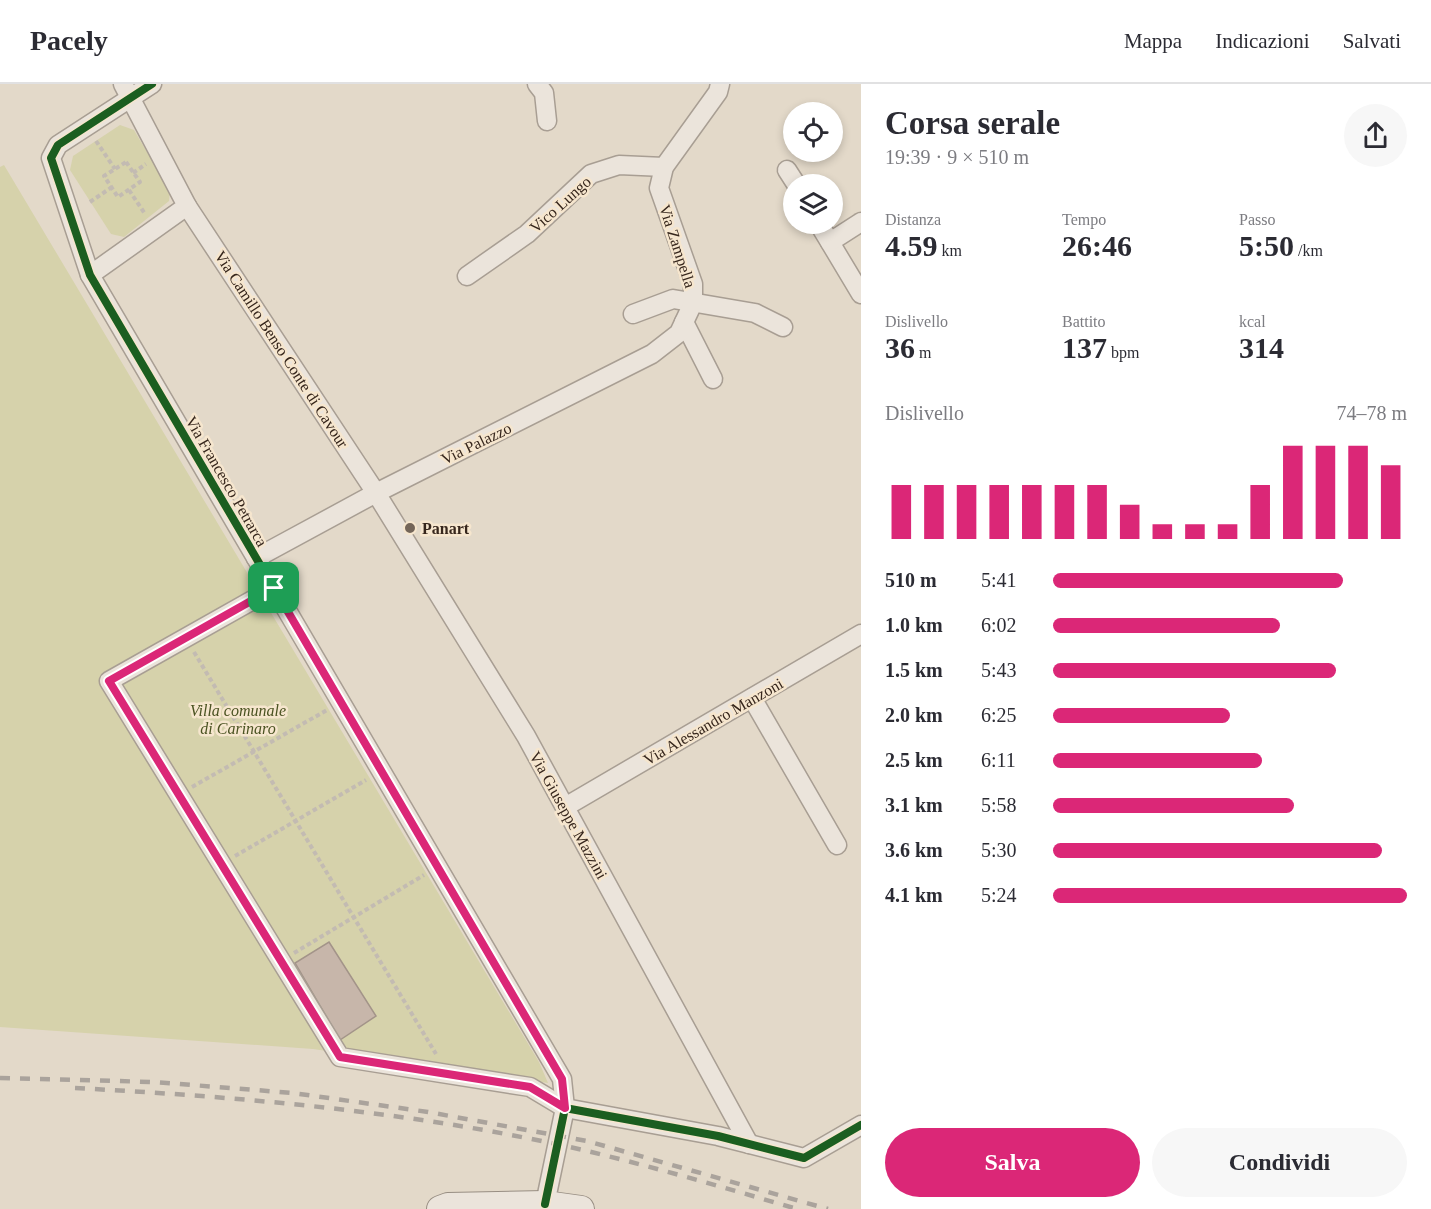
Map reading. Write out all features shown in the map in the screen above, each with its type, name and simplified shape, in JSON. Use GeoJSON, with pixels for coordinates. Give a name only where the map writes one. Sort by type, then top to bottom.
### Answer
{"type":"FeatureCollection","features":[{"type":"Feature","properties":{"kind":"main road"},"geometry":{"type":"LineString","coordinates":[[440,1209],[448,1206],[564,1207]]}},
{"type":"Feature","properties":{"kind":"street","name":"Via Francesco Petrarca"},"geometry":{"type":"LineString","coordinates":[[152,84],[127,91],[58,145],[51,158],[90,276],[562,1079],[565,1108],[564,1207]]}},
{"type":"Feature","properties":{"kind":"street"},"geometry":{"type":"LineString","coordinates":[[537,84],[544,93],[547,122]]}},
{"type":"Feature","properties":{"kind":"street"},"geometry":{"type":"LineString","coordinates":[[664,167],[718,92],[720,84]]}},
{"type":"Feature","properties":{"kind":"street","name":"Via Camillo Benso Conte di Cavour"},"geometry":{"type":"LineString","coordinates":[[127,91],[187,206],[376,493]]}},
{"type":"Feature","properties":{"kind":"street","name":"Vico Lungo"},"geometry":{"type":"LineString","coordinates":[[467,276],[527,234],[591,174],[619,165],[664,167]]}},
{"type":"Feature","properties":{"kind":"street","name":"Via Zampella"},"geometry":{"type":"LineString","coordinates":[[664,167],[659,188],[693,284],[688,314],[713,380]]}},
{"type":"Feature","properties":{"kind":"street"},"geometry":{"type":"LineString","coordinates":[[90,276],[187,206]]}},
{"type":"Feature","properties":{"kind":"street"},"geometry":{"type":"LineString","coordinates":[[830,242],[861,222]]}},
{"type":"Feature","properties":{"kind":"street"},"geometry":{"type":"LineString","coordinates":[[825,234],[861,294]]}},
{"type":"Feature","properties":{"kind":"street"},"geometry":{"type":"LineString","coordinates":[[633,314],[673,299],[688,314],[755,313],[783,327]]}},
{"type":"Feature","properties":{"kind":"street","name":"Via Palazzo"},"geometry":{"type":"LineString","coordinates":[[256,558],[376,493],[652,354],[679,333],[688,314]]}},
{"type":"Feature","properties":{"kind":"street","name":"Via Giuseppe Mazzini"},"geometry":{"type":"LineString","coordinates":[[376,493],[526,736],[749,1144]]}},
{"type":"Feature","properties":{"kind":"street"},"geometry":{"type":"LineString","coordinates":[[274,588],[109,681],[340,1057],[530,1087],[565,1108],[749,1144],[804,1158],[861,1125]]}},
{"type":"Feature","properties":{"kind":"street","name":"Via Alessandro Manzoni"},"geometry":{"type":"LineString","coordinates":[[565,807],[861,634]]}},
{"type":"Feature","properties":{"kind":"street"},"geometry":{"type":"LineString","coordinates":[[752,698],[837,844]]}},
{"type":"Feature","properties":{"kind":"path"},"geometry":{"type":"LineString","coordinates":[[96,141],[115,169]]}},
{"type":"Feature","properties":{"kind":"path"},"geometry":{"type":"LineString","coordinates":[[133,173],[152,160]]}},
{"type":"Feature","properties":{"kind":"path"},"geometry":{"type":"LineString","coordinates":[[126,162],[133,173],[140,182],[118,197],[104,176],[126,162]]}},
{"type":"Feature","properties":{"kind":"path"},"geometry":{"type":"LineString","coordinates":[[90,202],[112,187]]}},
{"type":"Feature","properties":{"kind":"path"},"geometry":{"type":"LineString","coordinates":[[129,190],[148,218]]}},
{"type":"Feature","properties":{"kind":"path"},"geometry":{"type":"LineString","coordinates":[[186,638],[448,1075]]}},
{"type":"Feature","properties":{"kind":"path"},"geometry":{"type":"LineString","coordinates":[[179,795],[341,702]]}},
{"type":"Feature","properties":{"kind":"path"},"geometry":{"type":"LineString","coordinates":[[221,864],[381,771]]}},
{"type":"Feature","properties":{"kind":"path"},"geometry":{"type":"LineString","coordinates":[[281,962],[437,867]]}},
{"type":"Feature","properties":{"kind":"green space"},"geometry":{"type":"Polygon","coordinates":[[[120,125],[134,130],[170,191],[169,201],[124,237],[111,234],[70,170],[73,156],[120,125]]]}},
{"type":"Feature","properties":{"kind":"green space","name":"Villa comunale di Carinaro"},"geometry":{"type":"Polygon","coordinates":[[[4,165],[539,1062],[548,1083],[313,1049],[0,1027],[0,167],[4,165]]]}},
{"type":"Feature","properties":{"kind":"building"},"geometry":{"type":"Polygon","coordinates":[[[329,942],[376,1016],[340,1040],[295,963],[329,942]]]}},
{"type":"Feature","properties":{"kind":"railway"},"geometry":{"type":"LineString","coordinates":[[0,1078],[154,1082],[293,1093],[428,1112],[587,1141],[828,1209]]}},
{"type":"Feature","properties":{"kind":"railway"},"geometry":{"type":"LineString","coordinates":[[75,1088],[202,1096],[330,1108],[457,1126],[583,1150],[797,1209]]}},
{"type":"Feature","properties":{"kind":"cycle path"},"geometry":{"type":"LineString","coordinates":[[152,84],[58,145],[51,158],[90,275],[562,1079],[565,1108],[545,1204]]}},
{"type":"Feature","properties":{"kind":"cycle path"},"geometry":{"type":"LineString","coordinates":[[274,588],[109,681],[340,1057],[530,1087],[565,1108],[718,1136],[804,1158],[861,1125]]}},
{"type":"Feature","properties":{"kind":"place","name":"Panart"},"geometry":{"type":"Point","coordinates":[410,528]}},
{"type":"Feature","properties":{"kind":"route"},"geometry":{"type":"LineString","coordinates":[[274,588],[562,1079],[565,1108],[530,1087],[340,1057],[109,681],[274,588]]}}]}
